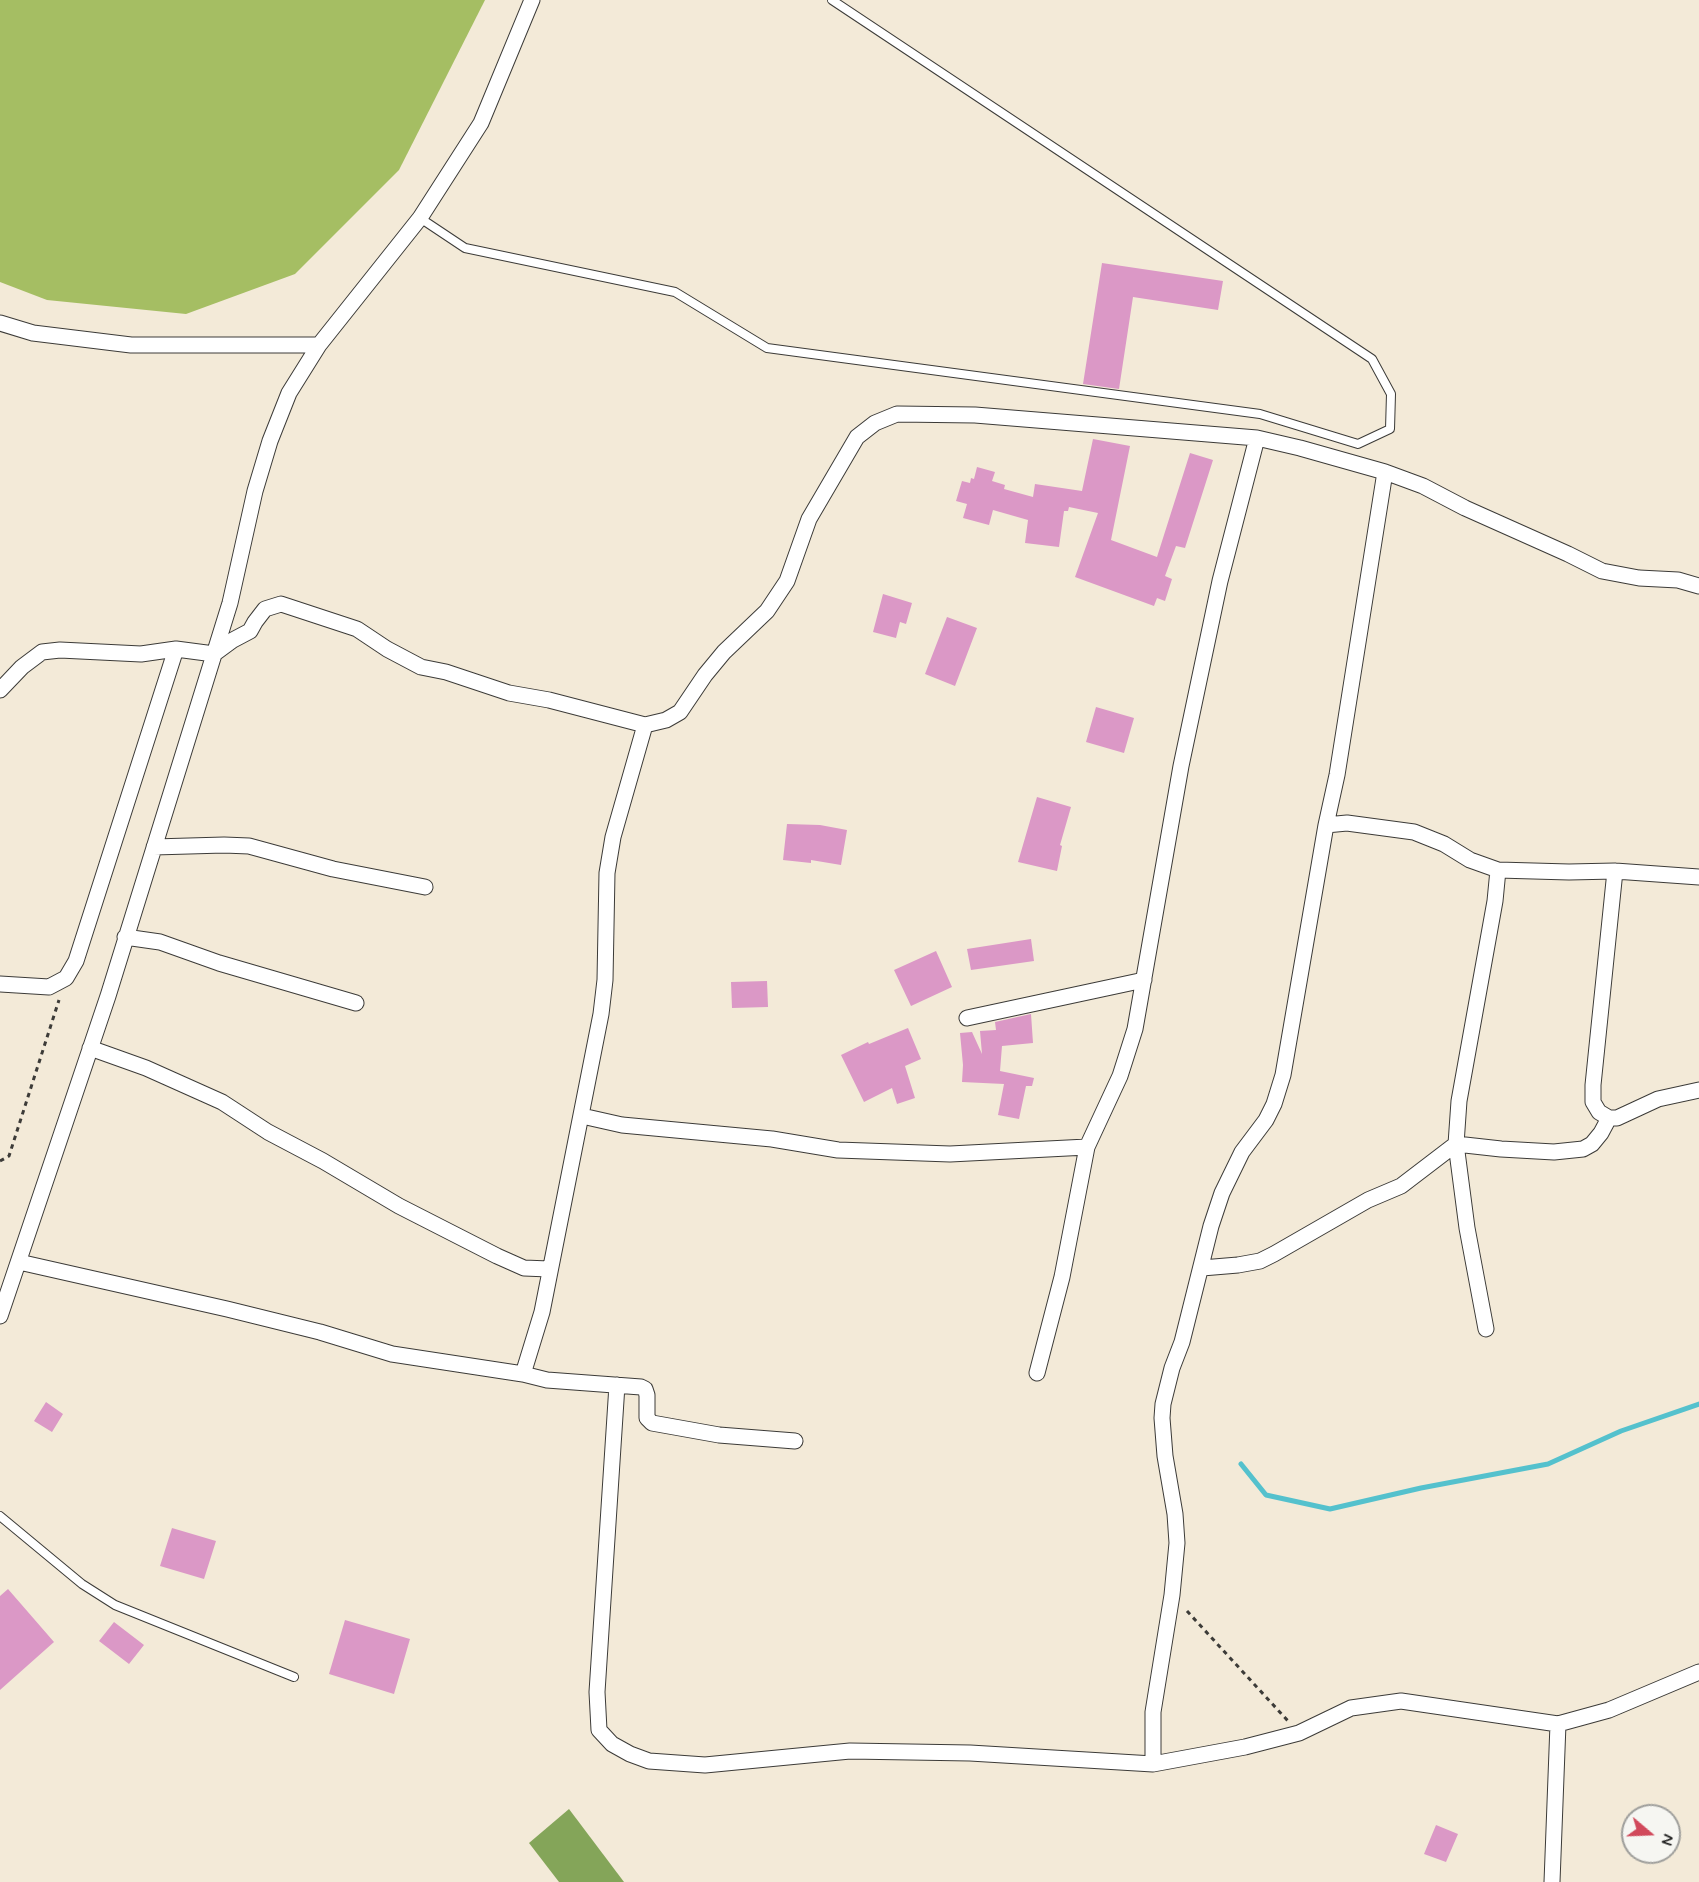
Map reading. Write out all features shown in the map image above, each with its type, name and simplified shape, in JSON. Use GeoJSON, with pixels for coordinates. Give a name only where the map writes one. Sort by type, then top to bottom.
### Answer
{"type":"FeatureCollection","features":[{"type":"Feature","properties":{"kind":"street"},"geometry":{"type":"LineString","coordinates":[[0,1316],[126,937],[230,603],[255,491],[270,441],[289,393],[319,345],[420,218],[481,123],[532,0]]}},
{"type":"Feature","properties":{"kind":"street"},"geometry":{"type":"LineString","coordinates":[[0,323],[33,333],[131,345],[319,345]]}},
{"type":"Feature","properties":{"kind":"street"},"geometry":{"type":"LineString","coordinates":[[0,690],[22,667],[42,652],[60,650],[141,654],[176,649],[214,654],[233,640],[250,632],[265,609],[281,604],[357,629],[387,649],[421,667],[446,672],[508,693],[549,700],[645,725],[666,720],[680,712],[705,675],[724,652],[767,610],[787,581],[809,519],[857,437],[876,423],[897,414],[975,414],[1257,438],[1385,472],[1423,486],[1602,572],[1639,578],[1678,579],[1699,586]]}},
{"type":"Feature","properties":{"kind":"street"},"geometry":{"type":"LineString","coordinates":[[1037,1373],[1062,1277],[1087,1148],[1120,1076],[1135,1029],[1184,754],[1220,581],[1257,438]]}},
{"type":"Feature","properties":{"kind":"street"},"geometry":{"type":"LineString","coordinates":[[1153,1764],[1153,1712],[1172,1595],[1177,1543],[1175,1514],[1165,1456],[1163,1404],[1222,1193],[1242,1152],[1266,1120],[1279,1090],[1337,775],[1385,472]]}},
{"type":"Feature","properties":{"kind":"street"},"geometry":{"type":"LineString","coordinates":[[0,984],[49,987],[66,978],[76,961],[176,649]]}},
{"type":"Feature","properties":{"kind":"street"},"geometry":{"type":"LineString","coordinates":[[523,1374],[542,1312],[601,1014],[605,980],[607,873],[613,837],[645,725]]}},
{"type":"Feature","properties":{"kind":"street"},"geometry":{"type":"LineString","coordinates":[[1326,825],[1347,823],[1414,832],[1444,844],[1470,860],[1498,870],[1569,873],[1615,871],[1699,877]]}},
{"type":"Feature","properties":{"kind":"street"},"geometry":{"type":"LineString","coordinates":[[154,847],[249,846],[333,869],[424,887]]}},
{"type":"Feature","properties":{"kind":"street"},"geometry":{"type":"LineString","coordinates":[[1486,1329],[1467,1228],[1456,1144],[1459,1101],[1495,901],[1498,870]]}},
{"type":"Feature","properties":{"kind":"street"},"geometry":{"type":"LineString","coordinates":[[1615,871],[1593,1102],[1599,1112],[1608,1118],[1617,1118],[1658,1099],[1699,1090]]}},
{"type":"Feature","properties":{"kind":"street"},"geometry":{"type":"LineString","coordinates":[[126,937],[160,942],[219,963],[356,1003]]}},
{"type":"Feature","properties":{"kind":"street"},"geometry":{"type":"LineString","coordinates":[[967,1018],[1144,980]]}},
{"type":"Feature","properties":{"kind":"street"},"geometry":{"type":"LineString","coordinates":[[90,1048],[146,1068],[222,1102],[268,1132],[323,1161],[399,1206],[497,1256],[524,1268],[549,1269]]}},
{"type":"Feature","properties":{"kind":"street"},"geometry":{"type":"LineString","coordinates":[[582,1116],[621,1125],[772,1138],[838,1150],[950,1154],[1087,1148]]}},
{"type":"Feature","properties":{"kind":"street"},"geometry":{"type":"LineString","coordinates":[[1202,1268],[1238,1265],[1274,1254],[1368,1200],[1401,1186],[1456,1144],[1554,1152],[1583,1149],[1592,1144],[1601,1134],[1608,1118]]}},
{"type":"Feature","properties":{"kind":"street"},"geometry":{"type":"LineString","coordinates":[[19,1262],[227,1309],[320,1332],[392,1354],[523,1374],[547,1380],[631,1385],[645,1389],[647,1418],[652,1423],[719,1435],[795,1442]]}},
{"type":"Feature","properties":{"kind":"street"},"geometry":{"type":"LineString","coordinates":[[618,1384],[597,1692],[599,1730],[612,1744],[649,1761],[705,1765],[850,1751],[970,1753],[1153,1764],[1245,1747],[1299,1733],[1351,1708],[1401,1701],[1558,1724],[1609,1710],[1699,1672]]}},
{"type":"Feature","properties":{"kind":"street"},"geometry":{"type":"LineString","coordinates":[[1552,1882],[1558,1724]]}},
{"type":"Feature","properties":{"kind":"lane"},"geometry":{"type":"LineString","coordinates":[[420,218],[465,248],[675,292],[767,348],[1260,414],[1358,444],[1390,429],[1391,394],[1372,359],[832,0]]}},
{"type":"Feature","properties":{"kind":"lane"},"geometry":{"type":"LineString","coordinates":[[0,1516],[82,1584],[115,1605],[294,1677]]}},
{"type":"Feature","properties":{"kind":"path"},"geometry":{"type":"LineString","coordinates":[[0,1161],[9,1156],[66,978]]}},
{"type":"Feature","properties":{"kind":"path"},"geometry":{"type":"LineString","coordinates":[[1172,1595],[1299,1733]]}},
{"type":"Feature","properties":{"kind":"green space"},"geometry":{"type":"Polygon","coordinates":[[[0,0],[485,0],[399,170],[295,274],[186,314],[47,300],[0,282],[0,0]]]}},
{"type":"Feature","properties":{"kind":"green space"},"geometry":{"type":"Polygon","coordinates":[[[569,1809],[624,1882],[559,1882],[529,1843],[569,1809]]]}},
{"type":"Feature","properties":{"kind":"building"},"geometry":{"type":"Polygon","coordinates":[[[1102,263],[1223,281],[1218,310],[1133,297],[1119,389],[1083,384],[1102,263]]]}},
{"type":"Feature","properties":{"kind":"building"},"geometry":{"type":"Polygon","coordinates":[[[1093,439],[1130,446],[1111,540],[1157,557],[1190,453],[1213,460],[1185,548],[1176,546],[1165,576],[1172,579],[1165,601],[1157,598],[1154,606],[1075,577],[1098,513],[1069,507],[1068,511],[1064,511],[1059,547],[1025,543],[1028,520],[993,510],[989,525],[963,518],[967,504],[956,501],[962,481],[970,483],[971,478],[974,479],[977,467],[995,472],[992,481],[1005,485],[1004,489],[1033,497],[1035,484],[1082,491],[1093,439]]]}},
{"type":"Feature","properties":{"kind":"building"},"geometry":{"type":"Polygon","coordinates":[[[883,594],[912,603],[906,624],[900,622],[896,638],[873,632],[883,594]]]}},
{"type":"Feature","properties":{"kind":"building"},"geometry":{"type":"Polygon","coordinates":[[[947,617],[977,628],[955,686],[925,674],[947,617]]]}},
{"type":"Feature","properties":{"kind":"building"},"geometry":{"type":"Polygon","coordinates":[[[1096,707],[1134,718],[1124,753],[1086,742],[1096,707]]]}},
{"type":"Feature","properties":{"kind":"building"},"geometry":{"type":"Polygon","coordinates":[[[1037,797],[1071,807],[1060,845],[1062,846],[1057,871],[1018,862],[1037,797]]]}},
{"type":"Feature","properties":{"kind":"building"},"geometry":{"type":"Polygon","coordinates":[[[787,824],[820,825],[847,830],[841,865],[811,860],[811,863],[783,860],[787,824]]]}},
{"type":"Feature","properties":{"kind":"building"},"geometry":{"type":"Polygon","coordinates":[[[1031,939],[1034,961],[971,970],[967,949],[1031,939]]]}},
{"type":"Feature","properties":{"kind":"building"},"geometry":{"type":"Polygon","coordinates":[[[936,951],[952,987],[911,1006],[894,970],[936,951]]]}},
{"type":"Feature","properties":{"kind":"building"},"geometry":{"type":"Polygon","coordinates":[[[767,981],[768,1007],[732,1008],[731,982],[767,981]]]}},
{"type":"Feature","properties":{"kind":"building"},"geometry":{"type":"Polygon","coordinates":[[[1031,1014],[1033,1043],[1002,1046],[1000,1071],[1034,1078],[1032,1086],[1026,1086],[1019,1119],[998,1115],[1004,1084],[962,1082],[960,1033],[972,1032],[982,1054],[980,1031],[996,1030],[995,1022],[1031,1014]]]}},
{"type":"Feature","properties":{"kind":"building"},"geometry":{"type":"Polygon","coordinates":[[[908,1028],[921,1059],[905,1066],[915,1098],[897,1104],[892,1088],[864,1102],[841,1055],[868,1042],[869,1044],[908,1028]]]}},
{"type":"Feature","properties":{"kind":"building"},"geometry":{"type":"Polygon","coordinates":[[[46,1402],[63,1414],[52,1432],[34,1421],[46,1402]]]}},
{"type":"Feature","properties":{"kind":"building"},"geometry":{"type":"Polygon","coordinates":[[[172,1528],[216,1541],[204,1579],[160,1566],[172,1528]]]}},
{"type":"Feature","properties":{"kind":"building"},"geometry":{"type":"Polygon","coordinates":[[[8,1589],[54,1642],[0,1690],[0,1596],[8,1589]]]}},
{"type":"Feature","properties":{"kind":"building"},"geometry":{"type":"Polygon","coordinates":[[[345,1620],[410,1639],[394,1694],[329,1674],[345,1620]]]}},
{"type":"Feature","properties":{"kind":"building"},"geometry":{"type":"Polygon","coordinates":[[[114,1622],[144,1645],[129,1664],[99,1641],[114,1622]]]}},
{"type":"Feature","properties":{"kind":"building"},"geometry":{"type":"Polygon","coordinates":[[[1436,1825],[1458,1834],[1446,1862],[1424,1854],[1436,1825]]]}},
{"type":"Feature","properties":{"kind":"waterway"},"geometry":{"type":"LineString","coordinates":[[1241,1464],[1266,1495],[1330,1509],[1421,1488],[1548,1464],[1621,1431],[1699,1404]]}}]}
